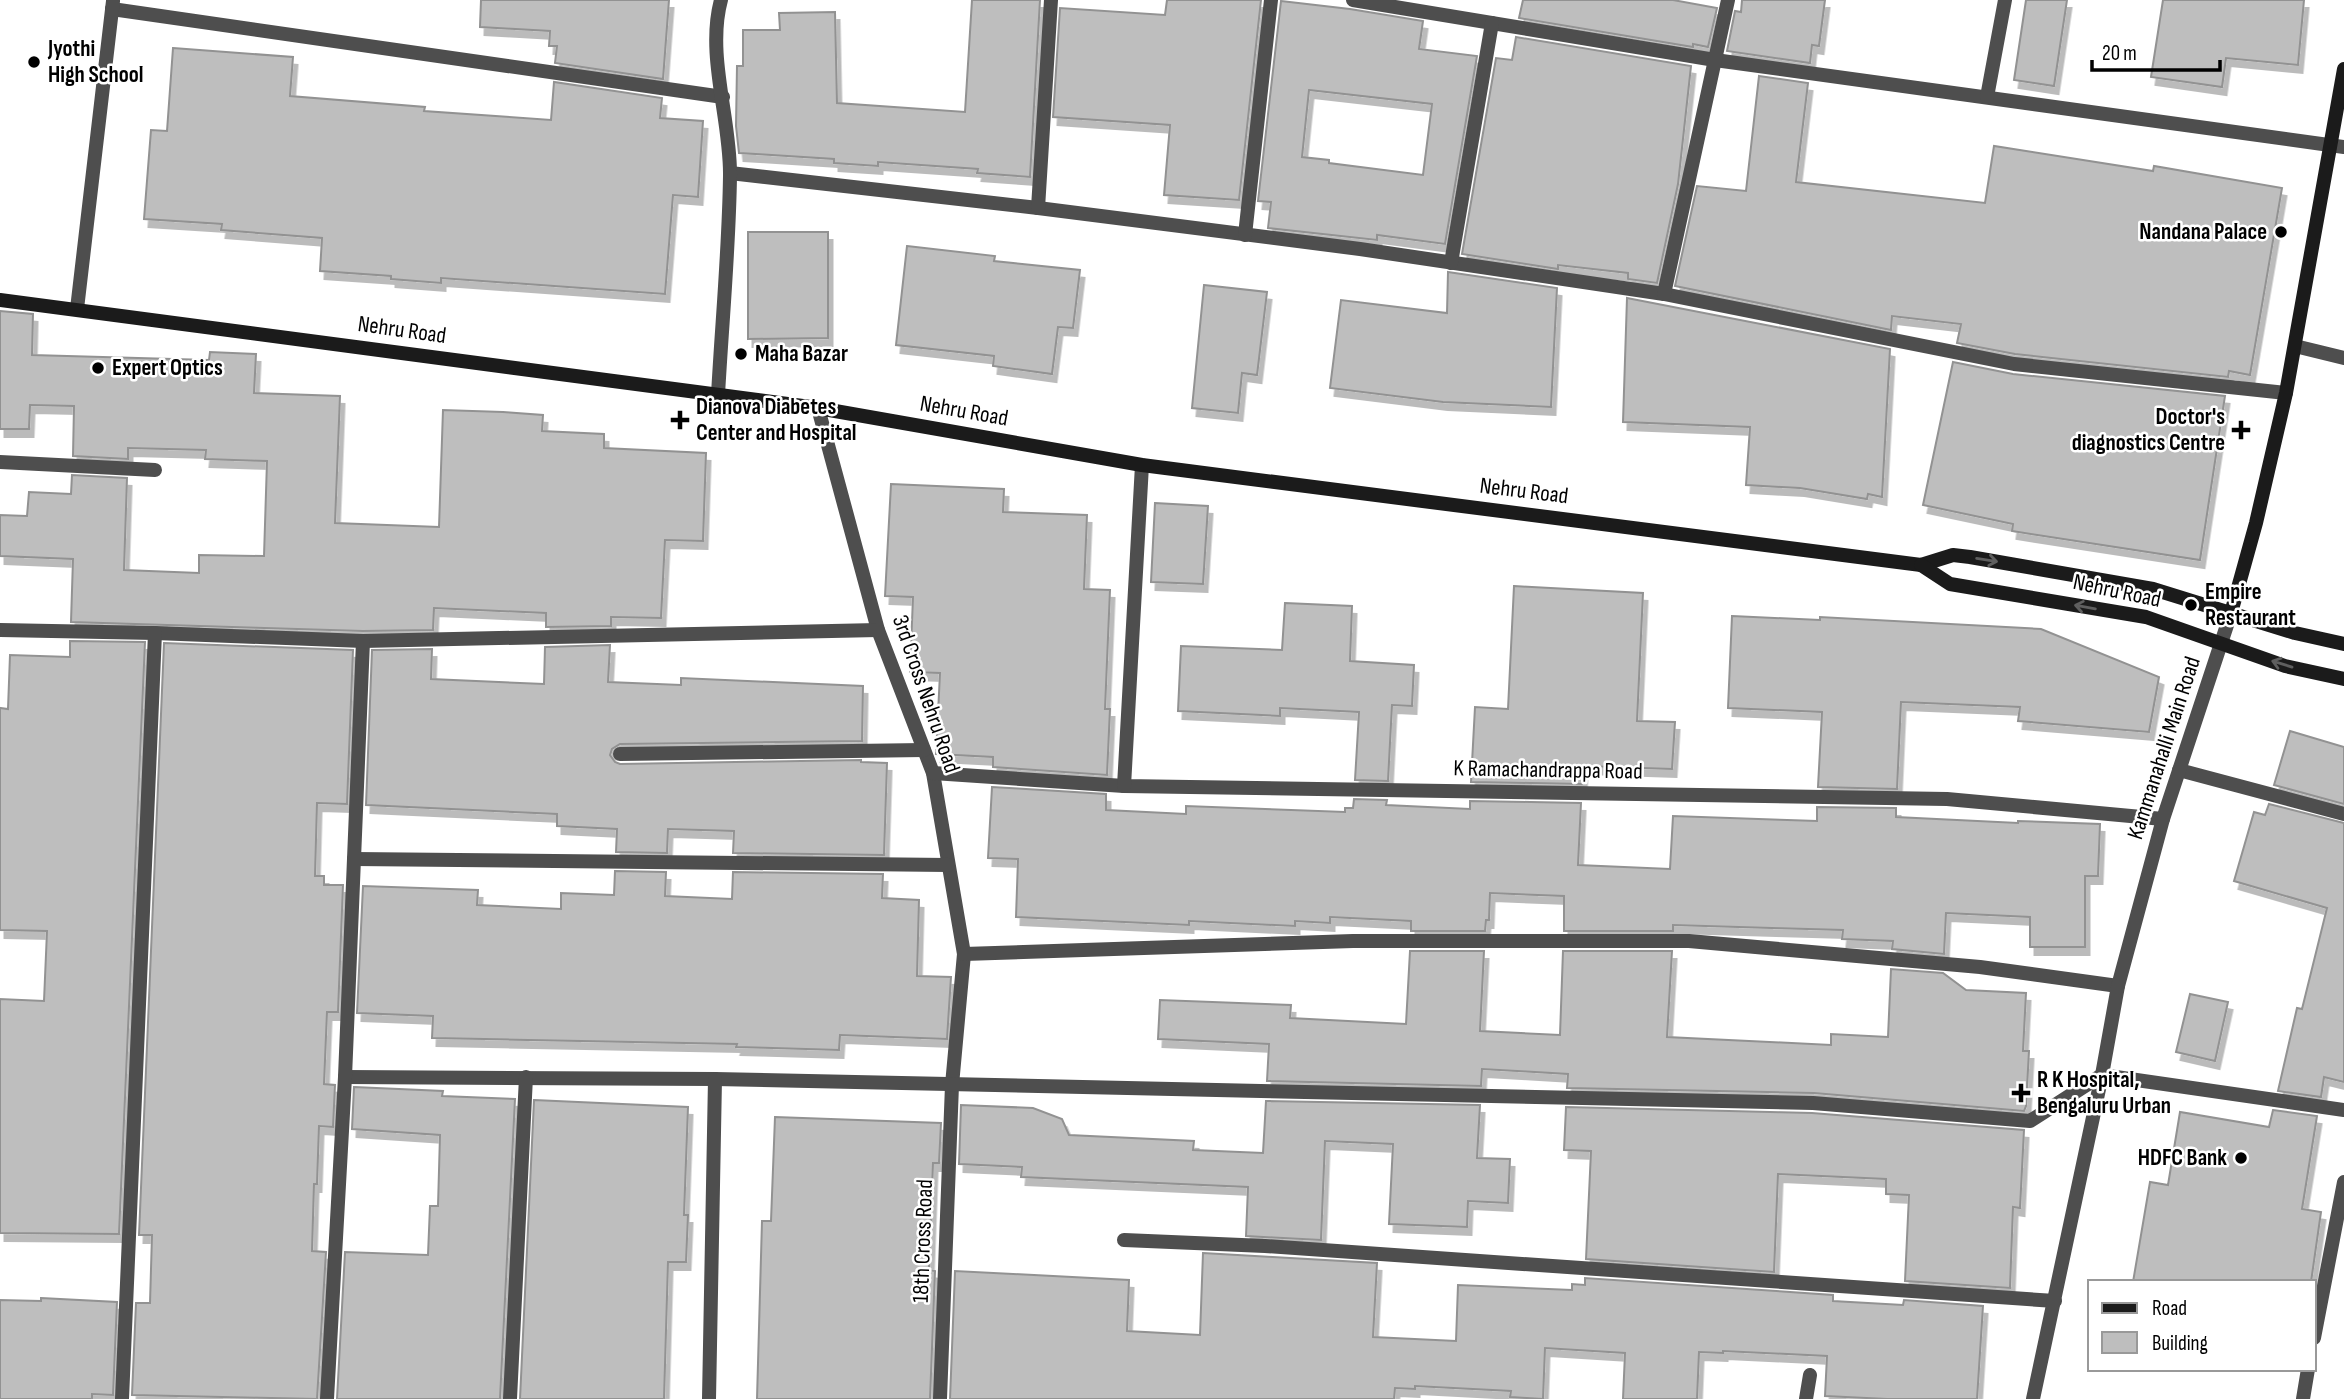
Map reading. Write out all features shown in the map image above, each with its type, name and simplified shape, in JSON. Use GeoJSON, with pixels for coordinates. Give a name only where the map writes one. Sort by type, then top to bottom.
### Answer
{"type":"FeatureCollection","features":[{"type":"Feature","properties":{"kind":"main road","name":"Kammanahalli Main Road"},"geometry":{"type":"LineString","coordinates":[[2231,613],[2256,523],[2286,393],[2337,146],[2344,69]]}},
{"type":"Feature","properties":{"kind":"main road","name":"Nehru Road"},"geometry":{"type":"LineString","coordinates":[[0,300],[818,408],[1142,465],[1921,565],[1953,555],[1970,557],[2153,589],[2295,633],[2344,644]]}},
{"type":"Feature","properties":{"kind":"main road","name":"Nehru Road"},"geometry":{"type":"LineString","coordinates":[[1921,565],[1950,584],[2146,617],[2285,666],[2344,679]]}},
{"type":"Feature","properties":{"kind":"street"},"geometry":{"type":"LineString","coordinates":[[718,395],[730,173],[718,53],[718,12],[721,0]]}},
{"type":"Feature","properties":{"kind":"street"},"geometry":{"type":"LineString","coordinates":[[1038,208],[1051,0]]}},
{"type":"Feature","properties":{"kind":"street"},"geometry":{"type":"LineString","coordinates":[[1245,235],[1271,0]]}},
{"type":"Feature","properties":{"kind":"street"},"geometry":{"type":"LineString","coordinates":[[1353,0],[1715,60],[2337,146]]}},
{"type":"Feature","properties":{"kind":"street"},"geometry":{"type":"LineString","coordinates":[[1664,294],[1728,0]]}},
{"type":"Feature","properties":{"kind":"street"},"geometry":{"type":"LineString","coordinates":[[1987,97],[2005,0]]}},
{"type":"Feature","properties":{"kind":"street"},"geometry":{"type":"LineString","coordinates":[[77,309],[113,4],[723,97]]}},
{"type":"Feature","properties":{"kind":"street"},"geometry":{"type":"LineString","coordinates":[[1451,263],[1492,23]]}},
{"type":"Feature","properties":{"kind":"street"},"geometry":{"type":"LineString","coordinates":[[730,173],[1038,208],[1451,263],[1664,294],[2014,364],[2286,393]]}},
{"type":"Feature","properties":{"kind":"street"},"geometry":{"type":"LineString","coordinates":[[2295,346],[2344,358]]}},
{"type":"Feature","properties":{"kind":"street","name":"3rd Cross Nehru Road"},"geometry":{"type":"LineString","coordinates":[[818,408],[878,630],[933,773],[964,954],[951,1085]]}},
{"type":"Feature","properties":{"kind":"street"},"geometry":{"type":"LineString","coordinates":[[0,462],[155,470]]}},
{"type":"Feature","properties":{"kind":"street"},"geometry":{"type":"LineString","coordinates":[[1124,786],[1142,465]]}},
{"type":"Feature","properties":{"kind":"street","name":"Kammanahalli Main Road"},"geometry":{"type":"LineString","coordinates":[[2033,1399],[2102,1075],[2118,986],[2162,819],[2231,613]]}},
{"type":"Feature","properties":{"kind":"street"},"geometry":{"type":"LineString","coordinates":[[0,630],[363,641],[878,630]]}},
{"type":"Feature","properties":{"kind":"street"},"geometry":{"type":"LineString","coordinates":[[122,1399],[155,633]]}},
{"type":"Feature","properties":{"kind":"street"},"geometry":{"type":"LineString","coordinates":[[327,1399],[345,1077],[363,641]]}},
{"type":"Feature","properties":{"kind":"street"},"geometry":{"type":"LineString","coordinates":[[620,754],[924,750]]}},
{"type":"Feature","properties":{"kind":"street"},"geometry":{"type":"LineString","coordinates":[[2179,770],[2344,814]]}},
{"type":"Feature","properties":{"kind":"street","name":"K Ramachandrappa Road"},"geometry":{"type":"LineString","coordinates":[[933,773],[1124,786],[1947,799],[2162,819]]}},
{"type":"Feature","properties":{"kind":"street"},"geometry":{"type":"LineString","coordinates":[[354,859],[948,865]]}},
{"type":"Feature","properties":{"kind":"street"},"geometry":{"type":"LineString","coordinates":[[964,954],[1353,941],[1689,941],[1980,967],[2118,986]]}},
{"type":"Feature","properties":{"kind":"street"},"geometry":{"type":"LineString","coordinates":[[345,1077],[715,1079],[1813,1102],[2030,1121],[2102,1075],[2344,1110]]}},
{"type":"Feature","properties":{"kind":"street"},"geometry":{"type":"LineString","coordinates":[[510,1399],[526,1077]]}},
{"type":"Feature","properties":{"kind":"street"},"geometry":{"type":"LineString","coordinates":[[709,1399],[715,1079]]}},
{"type":"Feature","properties":{"kind":"street","name":"18th Cross Road"},"geometry":{"type":"LineString","coordinates":[[940,1399],[951,1085]]}},
{"type":"Feature","properties":{"kind":"street"},"geometry":{"type":"LineString","coordinates":[[2316,1328],[2344,1182]]}},
{"type":"Feature","properties":{"kind":"street"},"geometry":{"type":"LineString","coordinates":[[1124,1240],[1265,1246],[2055,1301]]}},
{"type":"Feature","properties":{"kind":"street"},"geometry":{"type":"LineString","coordinates":[[2303,1399],[2308,1371]]}},
{"type":"Feature","properties":{"kind":"street"},"geometry":{"type":"LineString","coordinates":[[1806,1399],[1810,1375]]}},
{"type":"Feature","properties":{"kind":"building"},"geometry":{"type":"Polygon","coordinates":[[[481,0],[669,0],[663,79],[555,63],[557,46],[549,46],[550,31],[480,27],[481,0]]]}},
{"type":"Feature","properties":{"kind":"building"},"geometry":{"type":"Polygon","coordinates":[[[972,0],[1040,0],[1030,177],[977,173],[978,169],[878,162],[878,166],[834,163],[834,159],[739,153],[736,126],[737,66],[743,66],[743,30],[780,30],[779,13],[835,12],[837,103],[965,112],[972,0]]]}},
{"type":"Feature","properties":{"kind":"building"},"geometry":{"type":"Polygon","coordinates":[[[1167,0],[1261,0],[1239,200],[1164,195],[1170,125],[1053,117],[1060,8],[1165,15],[1167,0]]]}},
{"type":"Feature","properties":{"kind":"building"},"geometry":{"type":"Polygon","coordinates":[[[1523,0],[1673,0],[1717,8],[1708,47],[1693,44],[1693,47],[1519,18],[1523,0]]]}},
{"type":"Feature","properties":{"kind":"building"},"geometry":{"type":"Polygon","coordinates":[[[1742,0],[1825,0],[1819,46],[1812,45],[1810,63],[1727,51],[1735,11],[1741,12],[1742,0]]]}},
{"type":"Feature","properties":{"kind":"building"},"geometry":{"type":"Polygon","coordinates":[[[2026,0],[2067,0],[2054,86],[2014,80],[2026,0]]]}},
{"type":"Feature","properties":{"kind":"building"},"geometry":{"type":"Polygon","coordinates":[[[2163,0],[2304,0],[2298,65],[2226,58],[2222,87],[2151,77],[2163,0]]]}},
{"type":"Feature","properties":{"kind":"building"},"geometry":{"type":"Polygon","coordinates":[[[1281,1],[1423,21],[1419,49],[1477,56],[1445,244],[1377,235],[1377,240],[1268,228],[1271,202],[1258,201],[1281,1]],[[1309,90],[1302,157],[1423,175],[1432,104],[1309,90]]]}},
{"type":"Feature","properties":{"kind":"building"},"geometry":{"type":"Polygon","coordinates":[[[1516,37],[1691,66],[1678,184],[1657,283],[1628,279],[1628,273],[1558,265],[1558,269],[1462,254],[1496,58],[1512,60],[1516,37]]]}},
{"type":"Feature","properties":{"kind":"building"},"geometry":{"type":"Polygon","coordinates":[[[173,48],[293,57],[290,96],[425,107],[424,111],[551,120],[554,82],[662,98],[660,118],[703,121],[698,197],[673,195],[665,294],[441,278],[441,283],[320,271],[322,238],[221,230],[222,224],[144,219],[151,130],[167,131],[173,48]]]}},
{"type":"Feature","properties":{"kind":"building"},"geometry":{"type":"Polygon","coordinates":[[[1759,76],[1808,83],[1796,182],[1985,203],[1994,146],[2153,171],[2154,166],[2282,188],[2250,375],[2229,371],[2228,377],[2015,354],[1957,343],[1961,324],[1892,316],[1891,330],[1675,286],[1697,186],[1746,191],[1759,76]]]}},
{"type":"Feature","properties":{"kind":"building"},"geometry":{"type":"Polygon","coordinates":[[[748,232],[828,232],[828,338],[748,339],[748,232]]]}},
{"type":"Feature","properties":{"kind":"building"},"geometry":{"type":"Polygon","coordinates":[[[907,246],[995,256],[994,261],[1080,270],[1073,328],[1058,327],[1052,374],[993,366],[994,356],[896,345],[907,246]]]}},
{"type":"Feature","properties":{"kind":"building"},"geometry":{"type":"Polygon","coordinates":[[[1448,272],[1557,288],[1551,407],[1443,402],[1330,388],[1341,300],[1447,313],[1448,272]]]}},
{"type":"Feature","properties":{"kind":"building"},"geometry":{"type":"Polygon","coordinates":[[[1204,285],[1267,292],[1257,375],[1242,373],[1238,413],[1192,408],[1204,285]]]}},
{"type":"Feature","properties":{"kind":"building"},"geometry":{"type":"Polygon","coordinates":[[[1627,298],[1890,349],[1882,497],[1868,494],[1867,499],[1800,488],[1746,485],[1750,427],[1623,422],[1627,298]]]}},
{"type":"Feature","properties":{"kind":"building"},"geometry":{"type":"Polygon","coordinates":[[[0,311],[33,314],[32,355],[209,360],[210,352],[256,354],[254,393],[340,396],[335,523],[439,527],[443,410],[503,412],[543,415],[542,431],[604,434],[604,448],[706,453],[703,541],[665,540],[661,618],[611,617],[611,626],[546,627],[546,613],[434,608],[433,630],[363,631],[71,622],[73,559],[0,556],[0,515],[27,516],[29,492],[71,494],[72,475],[127,478],[124,570],[199,573],[199,555],[264,556],[267,461],[205,459],[206,450],[128,448],[128,459],[73,456],[74,406],[30,405],[29,429],[0,429],[0,311]]]}},
{"type":"Feature","properties":{"kind":"building"},"geometry":{"type":"Polygon","coordinates":[[[1953,362],[2013,374],[2225,396],[2200,560],[2012,531],[2013,524],[1923,505],[1953,362]]]}},
{"type":"Feature","properties":{"kind":"building"},"geometry":{"type":"Polygon","coordinates":[[[891,484],[1004,489],[1003,512],[1087,515],[1084,589],[1110,590],[1105,709],[1110,709],[1107,775],[993,767],[993,757],[936,754],[940,673],[910,672],[913,597],[885,596],[891,484]]]}},
{"type":"Feature","properties":{"kind":"building"},"geometry":{"type":"Polygon","coordinates":[[[1155,503],[1208,506],[1203,584],[1151,582],[1155,503]]]}},
{"type":"Feature","properties":{"kind":"building"},"geometry":{"type":"Polygon","coordinates":[[[1514,586],[1643,593],[1637,721],[1675,722],[1672,769],[1583,766],[1582,784],[1471,782],[1475,707],[1508,709],[1514,586]]]}},
{"type":"Feature","properties":{"kind":"building"},"geometry":{"type":"Polygon","coordinates":[[[1285,603],[1352,606],[1350,661],[1414,665],[1412,706],[1392,705],[1388,781],[1355,780],[1359,712],[1280,708],[1280,716],[1178,711],[1181,646],[1282,650],[1285,603]]]}},
{"type":"Feature","properties":{"kind":"building"},"geometry":{"type":"Polygon","coordinates":[[[1732,616],[1820,620],[1820,617],[2041,629],[2159,677],[2149,732],[2018,721],[2020,707],[1901,702],[1897,789],[1818,787],[1822,712],[1728,708],[1732,616]]]}},
{"type":"Feature","properties":{"kind":"building"},"geometry":{"type":"Polygon","coordinates":[[[70,641],[145,642],[119,1234],[0,1233],[0,999],[44,1001],[47,931],[0,930],[0,708],[8,709],[10,655],[70,657],[70,641]]]}},
{"type":"Feature","properties":{"kind":"building"},"geometry":{"type":"Polygon","coordinates":[[[164,643],[353,650],[347,804],[317,803],[315,876],[324,876],[324,885],[343,885],[338,1012],[327,1012],[324,1084],[335,1085],[333,1127],[319,1126],[317,1184],[314,1184],[312,1251],[326,1252],[317,1399],[132,1395],[136,1303],[150,1303],[152,1235],[139,1235],[164,643]]]}},
{"type":"Feature","properties":{"kind":"building"},"geometry":{"type":"Polygon","coordinates":[[[610,645],[608,682],[681,685],[681,678],[863,686],[862,741],[620,744],[612,749],[610,755],[620,764],[861,760],[887,763],[884,855],[733,853],[734,831],[668,829],[667,853],[616,852],[617,829],[557,826],[557,814],[366,805],[372,650],[432,649],[431,679],[544,684],[545,647],[610,645]]]}},
{"type":"Feature","properties":{"kind":"building"},"geometry":{"type":"Polygon","coordinates":[[[2290,731],[2344,747],[2344,804],[2274,785],[2290,731]]]}},
{"type":"Feature","properties":{"kind":"building"},"geometry":{"type":"Polygon","coordinates":[[[992,787],[1106,794],[1106,810],[1186,814],[1186,806],[1345,812],[1345,808],[1353,808],[1354,799],[1387,800],[1386,805],[1470,809],[1470,801],[1581,803],[1578,865],[1670,869],[1673,816],[1817,821],[1817,807],[1896,808],[1896,817],[2100,824],[2098,876],[2085,876],[2085,947],[2030,947],[2030,917],[1946,913],[1944,954],[1892,949],[1893,941],[1842,939],[1843,930],[1673,925],[1673,931],[1564,931],[1564,896],[1490,893],[1489,920],[1486,920],[1485,931],[1411,931],[1411,921],[1330,917],[1330,923],[1295,921],[1295,926],[1189,921],[1189,925],[1016,917],[1018,859],[988,858],[992,787]]]}},
{"type":"Feature","properties":{"kind":"building"},"geometry":{"type":"Polygon","coordinates":[[[2269,804],[2344,823],[2344,1082],[2324,1077],[2321,1097],[2278,1091],[2297,1008],[2302,1009],[2327,908],[2234,881],[2254,812],[2265,815],[2269,804]]]}},
{"type":"Feature","properties":{"kind":"building"},"geometry":{"type":"Polygon","coordinates":[[[615,871],[666,872],[665,896],[732,899],[733,872],[883,874],[882,898],[919,900],[917,976],[951,977],[947,1039],[840,1035],[839,1050],[736,1047],[737,1044],[432,1038],[433,1016],[357,1013],[363,886],[478,890],[477,905],[561,909],[561,893],[614,895],[615,871]]]}},
{"type":"Feature","properties":{"kind":"building"},"geometry":{"type":"Polygon","coordinates":[[[1410,951],[1484,951],[1480,1031],[1560,1035],[1563,951],[1672,951],[1667,1037],[1831,1045],[1831,1034],[1888,1037],[1891,969],[1943,973],[1966,990],[2026,993],[2023,1051],[2029,1051],[2026,1106],[2024,1111],[1814,1093],[1567,1088],[1568,1074],[1482,1069],[1481,1086],[1267,1081],[1269,1044],[1158,1039],[1160,1000],[1291,1005],[1290,1018],[1406,1024],[1410,951]]]}},
{"type":"Feature","properties":{"kind":"building"},"geometry":{"type":"Polygon","coordinates":[[[2190,994],[2228,1002],[2215,1061],[2176,1052],[2190,994]]]}},
{"type":"Feature","properties":{"kind":"building"},"geometry":{"type":"Polygon","coordinates":[[[354,1087],[443,1091],[442,1096],[515,1099],[500,1399],[337,1399],[345,1252],[428,1255],[430,1206],[438,1206],[440,1135],[352,1129],[354,1087]]]}},
{"type":"Feature","properties":{"kind":"building"},"geometry":{"type":"Polygon","coordinates":[[[534,1100],[688,1107],[684,1215],[688,1215],[686,1262],[668,1262],[664,1399],[520,1399],[534,1100]]]}},
{"type":"Feature","properties":{"kind":"building"},"geometry":{"type":"Polygon","coordinates":[[[1266,1101],[1480,1105],[1477,1158],[1510,1159],[1508,1203],[1468,1201],[1467,1227],[1389,1224],[1393,1144],[1325,1141],[1321,1240],[1246,1236],[1248,1187],[1021,1177],[1022,1167],[959,1164],[961,1105],[1033,1108],[1062,1119],[1069,1135],[1194,1141],[1193,1150],[1263,1153],[1266,1101]]]}},
{"type":"Feature","properties":{"kind":"building"},"geometry":{"type":"Polygon","coordinates":[[[1566,1107],[1812,1113],[2024,1130],[2020,1208],[2013,1207],[2010,1288],[1905,1281],[1909,1195],[1886,1194],[1886,1179],[1778,1174],[1774,1272],[1586,1259],[1591,1151],[1564,1150],[1566,1107]]]}},
{"type":"Feature","properties":{"kind":"building"},"geometry":{"type":"Polygon","coordinates":[[[2273,1110],[2317,1116],[2302,1209],[2321,1212],[2311,1280],[2133,1280],[2150,1182],[2168,1185],[2180,1112],[2269,1127],[2273,1110]]]}},
{"type":"Feature","properties":{"kind":"building"},"geometry":{"type":"Polygon","coordinates":[[[775,1117],[941,1123],[939,1163],[933,1163],[929,1270],[935,1271],[930,1399],[757,1399],[762,1221],[771,1221],[775,1117]]]}},
{"type":"Feature","properties":{"kind":"building"},"geometry":{"type":"Polygon","coordinates":[[[1203,1253],[1377,1263],[1373,1337],[1456,1341],[1458,1285],[1572,1290],[1572,1284],[1585,1285],[1585,1278],[1833,1295],[1833,1301],[1903,1305],[1904,1300],[1983,1306],[1977,1399],[1825,1396],[1827,1356],[1723,1351],[1699,1352],[1697,1399],[1623,1399],[1625,1353],[1545,1348],[1543,1399],[1510,1397],[1511,1391],[1415,1386],[1415,1389],[1395,1388],[1394,1399],[950,1399],[955,1271],[1129,1280],[1127,1331],[1200,1335],[1203,1253]]]}},
{"type":"Feature","properties":{"kind":"building"},"geometry":{"type":"Polygon","coordinates":[[[41,1298],[117,1302],[113,1395],[92,1394],[92,1399],[0,1399],[0,1300],[41,1301],[41,1298]]]}},
{"type":"Feature","properties":{"kind":"place","name":"Jyothi High School"},"geometry":{"type":"Point","coordinates":[34,62]}},
{"type":"Feature","properties":{"kind":"place","name":"Nandana Palace"},"geometry":{"type":"Point","coordinates":[2281,232]}},
{"type":"Feature","properties":{"kind":"place","name":"Maha Bazar"},"geometry":{"type":"Point","coordinates":[741,354]}},
{"type":"Feature","properties":{"kind":"place","name":"Expert Optics"},"geometry":{"type":"Point","coordinates":[98,368]}},
{"type":"Feature","properties":{"kind":"place","name":"Dianova Diabetes Center and Hospital"},"geometry":{"type":"Point","coordinates":[680,420]}},
{"type":"Feature","properties":{"kind":"place","name":"Doctor's diagnostics Centre"},"geometry":{"type":"Point","coordinates":[2241,430]}},
{"type":"Feature","properties":{"kind":"place","name":"Empire Restaurant"},"geometry":{"type":"Point","coordinates":[2191,605]}},
{"type":"Feature","properties":{"kind":"place","name":"R K Hospital, Bengaluru Urban"},"geometry":{"type":"Point","coordinates":[2021,1093]}},
{"type":"Feature","properties":{"kind":"place","name":"HDFC Bank"},"geometry":{"type":"Point","coordinates":[2241,1158]}}]}
